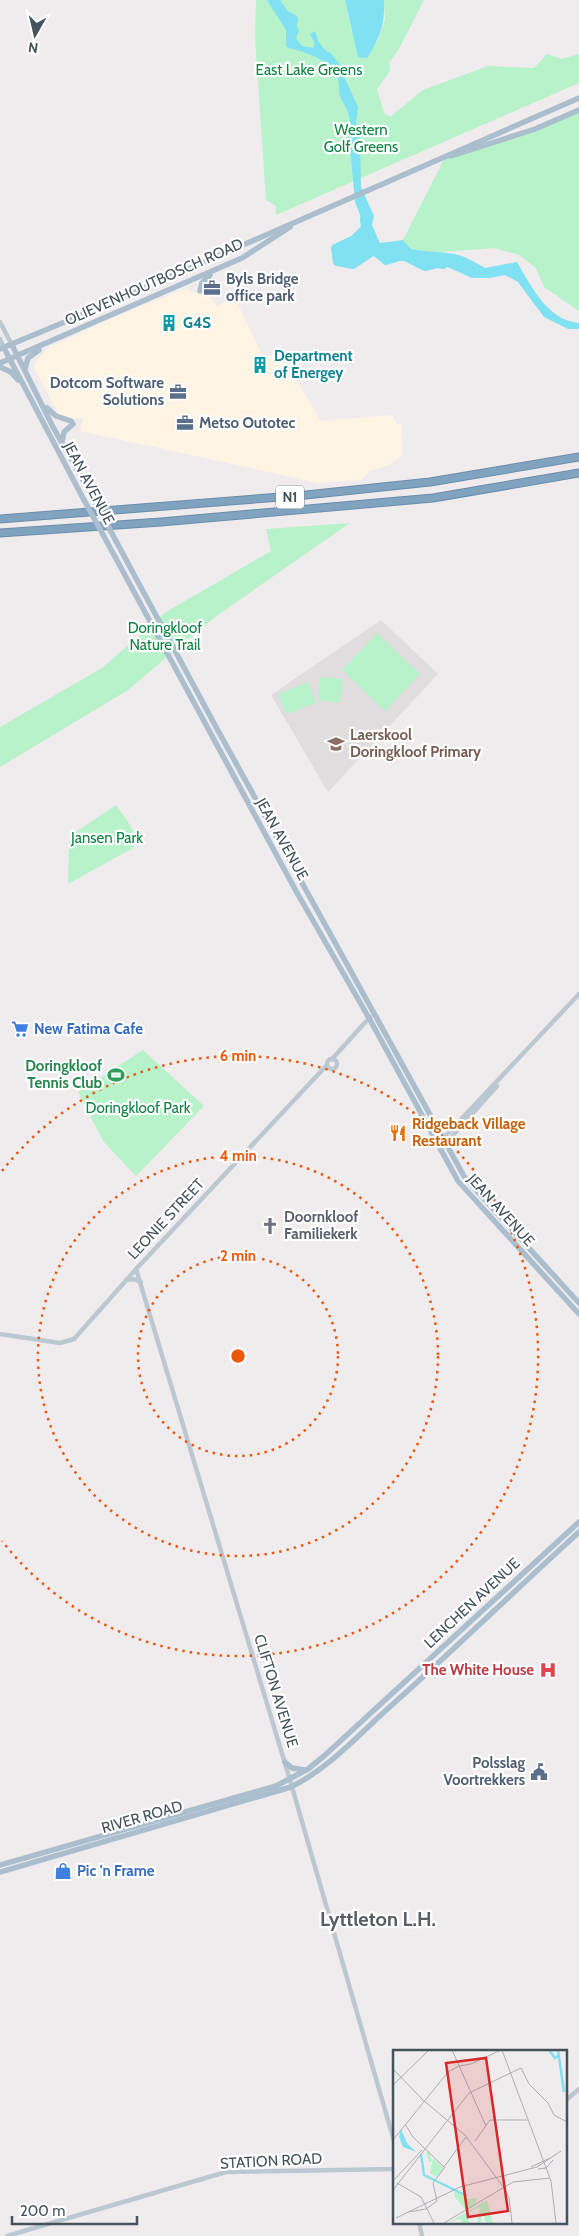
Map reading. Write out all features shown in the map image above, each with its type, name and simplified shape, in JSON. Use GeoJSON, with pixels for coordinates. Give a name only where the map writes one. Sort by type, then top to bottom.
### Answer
{"type":"FeatureCollection","features":[{"type":"Feature","properties":{"kind":"highway","name":"N1"},"geometry":{"type":"LineString","coordinates":[[0,519],[306,496],[430,482],[579,457]]}},
{"type":"Feature","properties":{"kind":"highway","name":"N1"},"geometry":{"type":"LineString","coordinates":[[0,533],[200,519],[433,498],[579,473]]}},
{"type":"Feature","properties":{"kind":"main road","name":"OLIEVENHOUTBOSCH ROAD"},"geometry":{"type":"LineString","coordinates":[[2,348],[579,98]]}},
{"type":"Feature","properties":{"kind":"main road","name":"OLIEVENHOUTBOSCH ROAD"},"geometry":{"type":"LineString","coordinates":[[425,164],[535,129],[579,110]]}},
{"type":"Feature","properties":{"kind":"main road","name":"OLIEVENHOUTBOSCH ROAD"},"geometry":{"type":"LineString","coordinates":[[0,363],[242,258],[304,218]]}},
{"type":"Feature","properties":{"kind":"main road"},"geometry":{"type":"LineString","coordinates":[[200,291],[204,280],[222,267]]}},
{"type":"Feature","properties":{"kind":"main road"},"geometry":{"type":"LineString","coordinates":[[25,372],[26,362],[30,355],[72,333]]}},
{"type":"Feature","properties":{"kind":"main road","name":"JEAN AVENUE"},"geometry":{"type":"LineString","coordinates":[[12,345],[62,444],[93,498],[179,660],[467,1181],[494,1216],[579,1314]]}},
{"type":"Feature","properties":{"kind":"main road","name":"JEAN AVENUE"},"geometry":{"type":"LineString","coordinates":[[2,348],[240,790],[462,1186],[579,1303]]}},
{"type":"Feature","properties":{"kind":"main road"},"geometry":{"type":"LineString","coordinates":[[0,367],[11,372],[29,396]]}},
{"type":"Feature","properties":{"kind":"main road"},"geometry":{"type":"LineString","coordinates":[[41,400],[53,415],[72,423],[64,432],[62,444]]}},
{"type":"Feature","properties":{"kind":"main road"},"geometry":{"type":"LineString","coordinates":[[179,660],[188,685],[188,694]]}},
{"type":"Feature","properties":{"kind":"main road"},"geometry":{"type":"LineString","coordinates":[[232,756],[229,762],[241,784],[240,790]]}},
{"type":"Feature","properties":{"kind":"main road"},"geometry":{"type":"LineString","coordinates":[[326,928],[324,932],[335,952],[335,959]]}},
{"type":"Feature","properties":{"kind":"main road","name":"LENCHEN AVENUE"},"geometry":{"type":"LineString","coordinates":[[290,1780],[308,1769],[402,1686],[579,1522]]}},
{"type":"Feature","properties":{"kind":"main road","name":"LENCHEN AVENUE"},"geometry":{"type":"LineString","coordinates":[[292,1787],[310,1778],[335,1758],[579,1532]]}},
{"type":"Feature","properties":{"kind":"main road"},"geometry":{"type":"LineString","coordinates":[[285,1762],[292,1768],[308,1769]]}},
{"type":"Feature","properties":{"kind":"main road","name":"RIVER ROAD"},"geometry":{"type":"LineString","coordinates":[[0,1865],[276,1786],[290,1780]]}},
{"type":"Feature","properties":{"kind":"main road","name":"RIVER ROAD"},"geometry":{"type":"LineString","coordinates":[[0,1872],[292,1787]]}},
{"type":"Feature","properties":{"kind":"street"},"geometry":{"type":"LineString","coordinates":[[0,322],[12,345]]}},
{"type":"Feature","properties":{"kind":"street"},"geometry":{"type":"LineString","coordinates":[[0,340],[2,348]]}},
{"type":"Feature","properties":{"kind":"street"},"geometry":{"type":"LineString","coordinates":[[439,1147],[579,994]]}},
{"type":"Feature","properties":{"kind":"street"},"geometry":{"type":"LineString","coordinates":[[341,1051],[336,1068],[329,1067],[328,1061],[341,1051],[374,1012]]}},
{"type":"Feature","properties":{"kind":"street"},"geometry":{"type":"LineString","coordinates":[[332,1059],[337,1064]]}},
{"type":"Feature","properties":{"kind":"street","name":"LEONIE STREET"},"geometry":{"type":"LineString","coordinates":[[0,1334],[60,1343],[74,1339],[136,1269],[319,1075],[329,1067]]}},
{"type":"Feature","properties":{"kind":"street","name":"CLIFTON AVENUE"},"geometry":{"type":"LineString","coordinates":[[136,1269],[285,1762],[393,2137]]}},
{"type":"Feature","properties":{"kind":"street"},"geometry":{"type":"LineString","coordinates":[[126,1280],[133,1279],[141,1282]]}},
{"type":"Feature","properties":{"kind":"street"},"geometry":{"type":"LineString","coordinates":[[566,2101],[579,2090]]}},
{"type":"Feature","properties":{"kind":"street","name":"CLIFTON AVENUE"},"geometry":{"type":"LineString","coordinates":[[389,2122],[393,2131]]}},
{"type":"Feature","properties":{"kind":"street","name":"STATION ROAD"},"geometry":{"type":"LineString","coordinates":[[7,2236],[226,2172],[393,2169]]}},
{"type":"Feature","properties":{"kind":"shaded area"},"geometry":{"type":"Polygon","coordinates":[[[187,288],[192,293],[205,288],[216,306],[235,298],[263,357],[280,353],[321,421],[392,415],[397,424],[401,424],[403,454],[389,465],[370,471],[361,480],[319,483],[80,431],[83,418],[70,419],[59,414],[35,370],[35,363],[48,348],[110,319],[187,288]]]}},
{"type":"Feature","properties":{"kind":"shaded area","name":"Laerskool Doringkloof Primary"},"geometry":{"type":"Polygon","coordinates":[[[381,620],[438,674],[328,792],[271,695],[381,620]]]}},
{"type":"Feature","properties":{"kind":"green space"},"geometry":{"type":"Polygon","coordinates":[[[256,0],[345,0],[352,32],[377,42],[385,20],[384,0],[424,0],[399,49],[389,63],[390,71],[377,89],[384,113],[390,117],[423,90],[488,66],[534,68],[547,54],[562,59],[579,54],[579,83],[276,215],[276,206],[266,200],[255,37],[256,0]]]}},
{"type":"Feature","properties":{"kind":"green space"},"geometry":{"type":"Polygon","coordinates":[[[579,110],[579,311],[544,287],[536,268],[519,255],[494,248],[428,253],[411,249],[403,240],[444,159],[513,136],[579,110]]]}},
{"type":"Feature","properties":{"kind":"green space","name":"Doringkloof Nature Trail"},"geometry":{"type":"Polygon","coordinates":[[[350,523],[215,617],[128,690],[0,767],[0,727],[102,668],[166,612],[271,551],[266,529],[350,523]]]}},
{"type":"Feature","properties":{"kind":"green space"},"geometry":{"type":"Polygon","coordinates":[[[377,633],[420,674],[385,711],[342,670],[377,633]]]}},
{"type":"Feature","properties":{"kind":"green space"},"geometry":{"type":"Polygon","coordinates":[[[320,677],[343,679],[340,703],[318,700],[320,677]]]}},
{"type":"Feature","properties":{"kind":"green space"},"geometry":{"type":"Polygon","coordinates":[[[308,682],[316,703],[286,714],[278,694],[308,682]]]}},
{"type":"Feature","properties":{"kind":"green space","name":"Jansen Park"},"geometry":{"type":"Polygon","coordinates":[[[116,805],[133,831],[135,842],[133,848],[68,884],[69,841],[74,833],[116,805]]]}},
{"type":"Feature","properties":{"kind":"green space","name":"Doringkloof Park"},"geometry":{"type":"Polygon","coordinates":[[[143,1050],[204,1106],[136,1176],[103,1141],[78,1092],[143,1050]]]}},
{"type":"Feature","properties":{"kind":"water"},"geometry":{"type":"Polygon","coordinates":[[[267,0],[280,0],[283,11],[294,19],[299,31],[296,38],[302,46],[313,48],[315,44],[310,34],[315,31],[318,41],[342,72],[358,107],[356,125],[360,137],[361,187],[374,216],[372,225],[380,243],[403,240],[411,249],[458,255],[485,268],[517,262],[549,309],[568,321],[579,323],[579,329],[568,329],[544,317],[518,282],[505,275],[490,278],[472,278],[443,265],[425,267],[403,256],[386,261],[374,251],[353,265],[337,262],[335,248],[354,239],[365,228],[355,202],[349,116],[341,99],[338,79],[334,72],[316,57],[286,47],[286,30],[267,0]]]}},
{"type":"Feature","properties":{"kind":"water"},"geometry":{"type":"Polygon","coordinates":[[[345,0],[384,0],[384,17],[381,31],[367,58],[358,57],[345,0]]]}},
{"type":"Feature","properties":{"kind":"waterway"},"geometry":{"type":"LineString","coordinates":[[275,0],[285,14],[294,19],[291,30]]}},
{"type":"Feature","properties":{"kind":"waterway"},"geometry":{"type":"LineString","coordinates":[[319,53],[328,56],[340,71]]}},
{"type":"Feature","properties":{"kind":"waterway"},"geometry":{"type":"LineString","coordinates":[[364,219],[365,228],[354,239],[335,248],[337,262],[353,265],[374,251],[386,261],[403,256],[425,267],[437,264],[443,265]]}},
{"type":"Feature","properties":{"kind":"place","name":"Byls Bridge office park"},"geometry":{"type":"Point","coordinates":[212,288]}},
{"type":"Feature","properties":{"kind":"place","name":"G4S"},"geometry":{"type":"Point","coordinates":[169,323]}},
{"type":"Feature","properties":{"kind":"place","name":"Department of Energey"},"geometry":{"type":"Point","coordinates":[260,365]}},
{"type":"Feature","properties":{"kind":"place","name":"Dotcom Software Solutions"},"geometry":{"type":"Point","coordinates":[178,392]}},
{"type":"Feature","properties":{"kind":"place","name":"Metso Outotec"},"geometry":{"type":"Point","coordinates":[185,423]}},
{"type":"Feature","properties":{"kind":"place","name":"Laerskool Doringkloof Primary"},"geometry":{"type":"Point","coordinates":[336,744]}},
{"type":"Feature","properties":{"kind":"place","name":"New Fatima Cafe"},"geometry":{"type":"Point","coordinates":[20,1029]}},
{"type":"Feature","properties":{"kind":"place","name":"Doringkloof Tennis Club"},"geometry":{"type":"Point","coordinates":[116,1075]}},
{"type":"Feature","properties":{"kind":"place","name":"Ridgeback Village Restaurant"},"geometry":{"type":"Point","coordinates":[398,1133]}},
{"type":"Feature","properties":{"kind":"place","name":"Doornkloof Familiekerk"},"geometry":{"type":"Point","coordinates":[270,1226]}},
{"type":"Feature","properties":{"kind":"place","name":"The White House"},"geometry":{"type":"Point","coordinates":[548,1670]}},
{"type":"Feature","properties":{"kind":"place","name":"Polsslag Voortrekkers"},"geometry":{"type":"Point","coordinates":[539,1772]}},
{"type":"Feature","properties":{"kind":"place","name":"Pic 'n Frame"},"geometry":{"type":"Point","coordinates":[63,1871]}},
{"type":"Feature","properties":{"kind":"district","name":"Lyttleton L.H."},"geometry":{"type":"Point","coordinates":[378,1919]}},
{"type":"Feature","properties":{"kind":"park label","name":"East Lake Greens"},"geometry":{"type":"Point","coordinates":[309,70]}},
{"type":"Feature","properties":{"kind":"park label","name":"Western Golf Greens"},"geometry":{"type":"Point","coordinates":[361,138]}}]}
